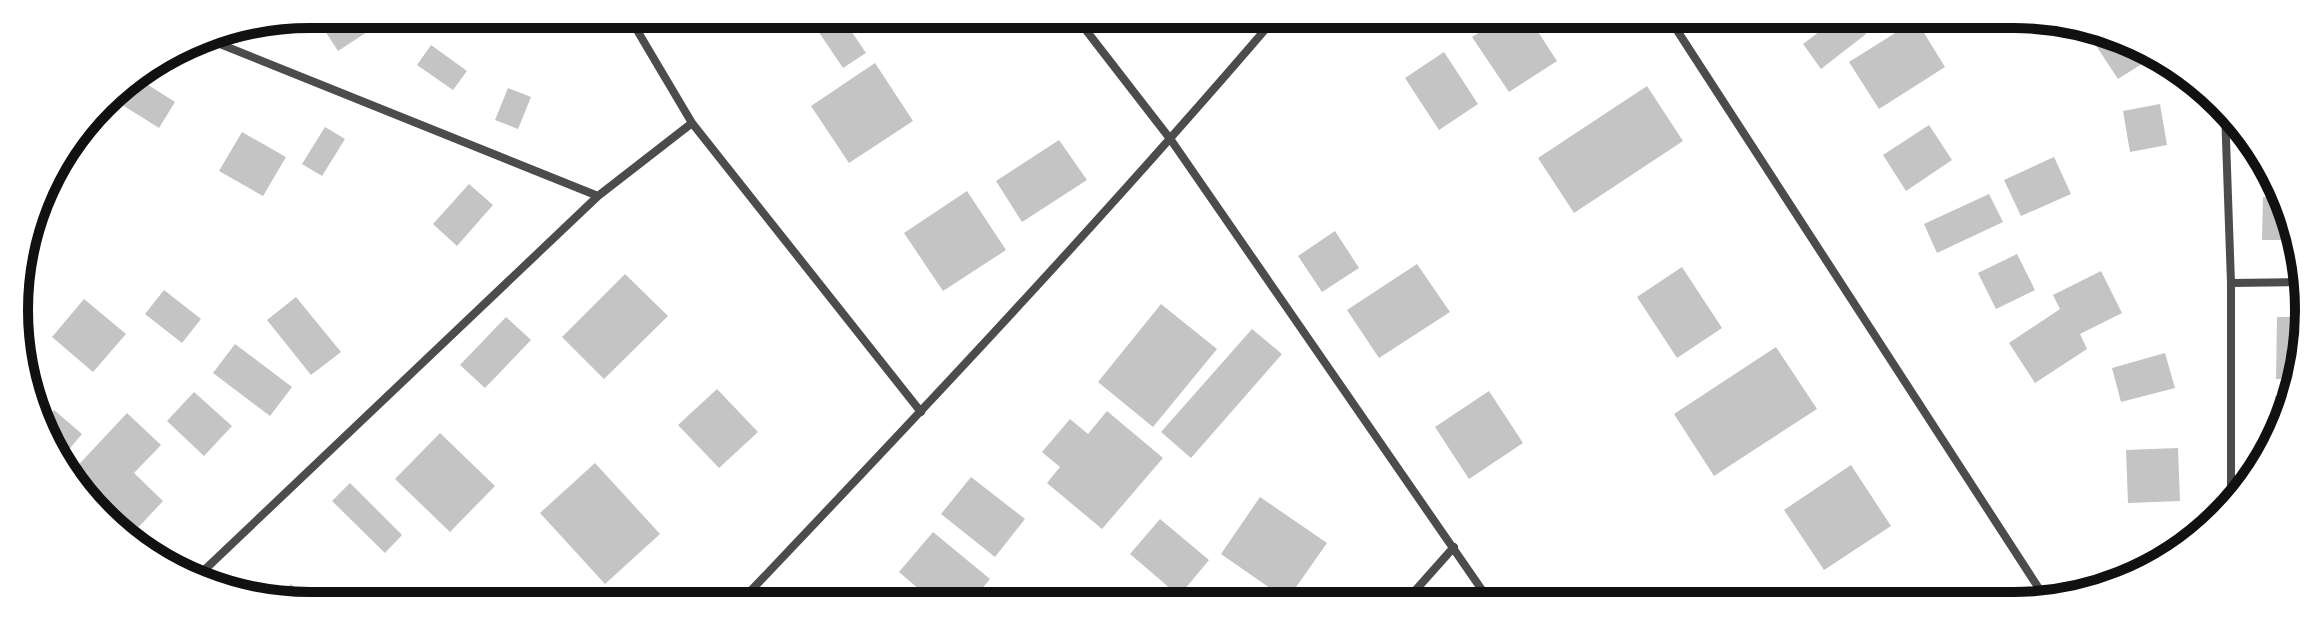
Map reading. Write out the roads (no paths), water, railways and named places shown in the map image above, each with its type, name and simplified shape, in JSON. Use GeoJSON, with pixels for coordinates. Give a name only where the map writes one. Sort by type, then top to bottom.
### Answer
{"type":"FeatureCollection","features":[{"type":"Feature","properties":{"kind":"street"},"geometry":{"type":"LineString","coordinates":[[750,592],[921,412],[1171,140],[1266,28]]}},
{"type":"Feature","properties":{"kind":"street"},"geometry":{"type":"LineString","coordinates":[[1676,28],[2040,591]]}},
{"type":"Feature","properties":{"kind":"street"},"geometry":{"type":"LineString","coordinates":[[636,29],[692,123],[921,412]]}},
{"type":"Feature","properties":{"kind":"street"},"geometry":{"type":"LineString","coordinates":[[1085,29],[1171,140],[1484,592]]}},
{"type":"Feature","properties":{"kind":"street"},"geometry":{"type":"LineString","coordinates":[[218,43],[598,196]]}},
{"type":"Feature","properties":{"kind":"street"},"geometry":{"type":"LineString","coordinates":[[203,571],[598,196],[692,123]]}},
{"type":"Feature","properties":{"kind":"street"},"geometry":{"type":"LineString","coordinates":[[2225,125],[2231,283],[2231,489]]}},
{"type":"Feature","properties":{"kind":"street"},"geometry":{"type":"LineString","coordinates":[[2231,283],[2293,282]]}},
{"type":"Feature","properties":{"kind":"street"},"geometry":{"type":"LineString","coordinates":[[1414,592],[1454,547]]}}]}
